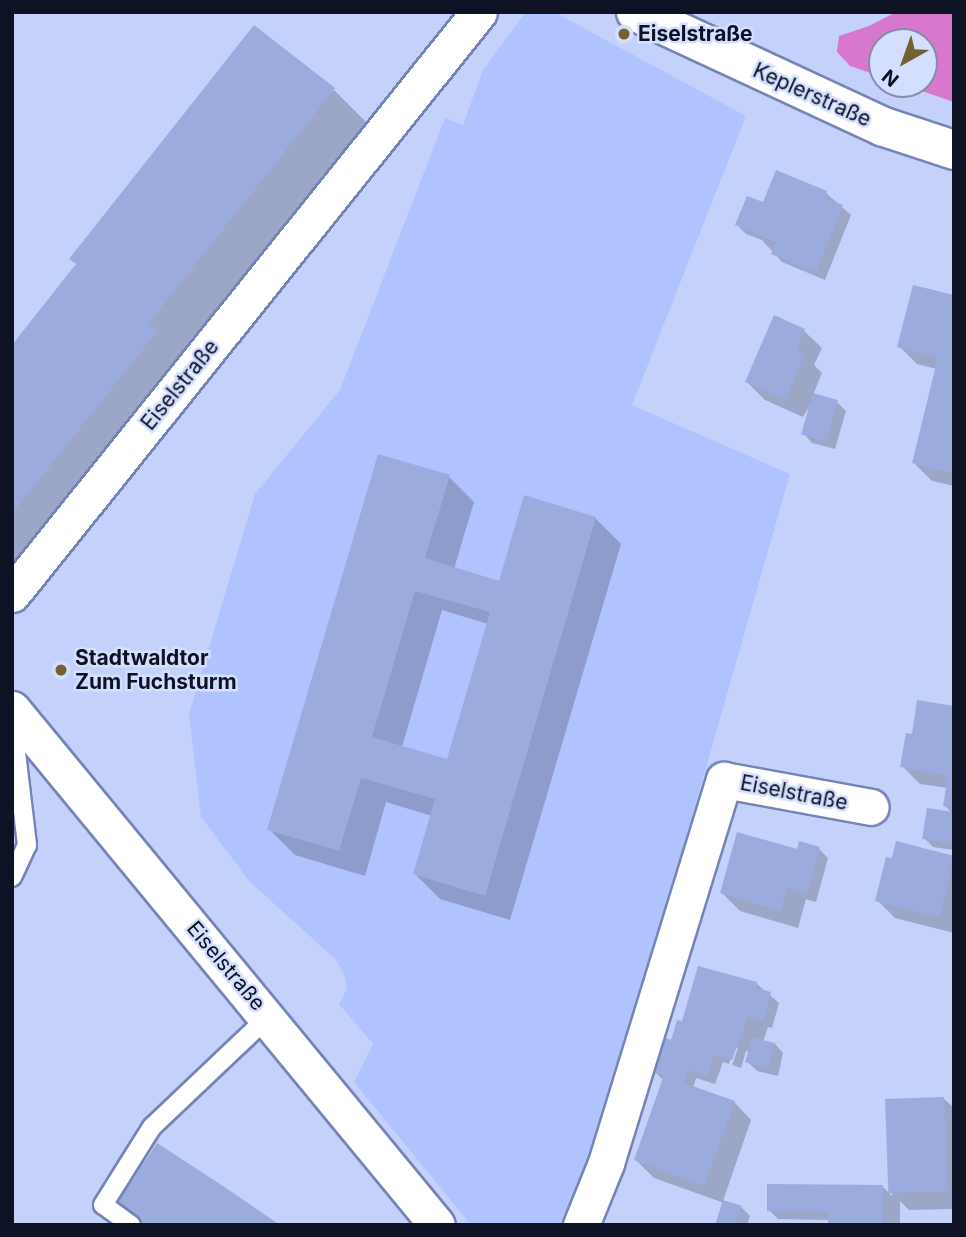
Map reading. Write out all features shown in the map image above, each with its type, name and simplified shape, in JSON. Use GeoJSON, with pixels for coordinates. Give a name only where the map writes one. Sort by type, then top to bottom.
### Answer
{"type":"FeatureCollection","features":[{"type":"Feature","properties":{"kind":"street","name":"Eiselstraße"},"geometry":{"type":"LineString","coordinates":[[12,594],[479,12]]}},
{"type":"Feature","properties":{"kind":"street","name":"Keplerstraße"},"geometry":{"type":"LineString","coordinates":[[635,12],[884,127],[954,150]]}},
{"type":"Feature","properties":{"kind":"street","name":"Eiselstraße"},"geometry":{"type":"LineString","coordinates":[[12,709],[437,1225]]}},
{"type":"Feature","properties":{"kind":"street","name":"Eiselstraße"},"geometry":{"type":"LineString","coordinates":[[581,1225],[606,1163],[724,779],[871,807]]}},
{"type":"Feature","properties":{"kind":"lane"},"geometry":{"type":"LineString","coordinates":[[12,719],[27,845],[12,877]]}},
{"type":"Feature","properties":{"kind":"lane"},"geometry":{"type":"LineString","coordinates":[[131,1225],[103,1205],[152,1127],[268,1017]]}},
{"type":"Feature","properties":{"kind":"shaded area"},"geometry":{"type":"Polygon","coordinates":[[[554,12],[746,116],[632,405],[790,474],[592,1166],[558,1225],[471,1225],[354,1082],[373,1044],[339,1004],[347,989],[344,974],[335,959],[250,882],[201,817],[189,714],[255,494],[340,390],[445,118],[463,125],[483,70],[525,13],[554,12]]]}},
{"type":"Feature","properties":{"kind":"shaded area"},"geometry":{"type":"Polygon","coordinates":[[[896,12],[954,12],[954,102],[938,97],[938,28],[868,28],[868,72],[850,66],[837,52],[839,36],[869,26],[896,12]]]}},
{"type":"Feature","properties":{"kind":"building"},"geometry":{"type":"Polygon","coordinates":[[[254,25],[335,88],[149,323],[158,330],[12,514],[12,345],[76,264],[69,259],[254,25]]]}},
{"type":"Feature","properties":{"kind":"building"},"geometry":{"type":"Polygon","coordinates":[[[776,170],[827,191],[825,198],[843,205],[816,272],[771,254],[776,242],[735,225],[747,196],[763,202],[776,170]]]}},
{"type":"Feature","properties":{"kind":"building"},"geometry":{"type":"Polygon","coordinates":[[[913,285],[954,295],[953,473],[912,463],[938,357],[897,347],[913,285]]]}},
{"type":"Feature","properties":{"kind":"building"},"geometry":{"type":"Polygon","coordinates":[[[774,315],[805,329],[796,350],[805,354],[785,400],[745,382],[774,315]]]}},
{"type":"Feature","properties":{"kind":"building"},"geometry":{"type":"Polygon","coordinates":[[[813,393],[838,400],[826,442],[801,434],[813,393]]]}},
{"type":"Feature","properties":{"kind":"building"},"geometry":{"type":"Polygon","coordinates":[[[378,454],[450,475],[425,558],[499,581],[524,495],[596,517],[485,896],[413,874],[435,799],[361,778],[339,851],[267,830],[378,454]],[[415,591],[372,737],[447,759],[490,612],[415,591]]]}},
{"type":"Feature","properties":{"kind":"building"},"geometry":{"type":"Polygon","coordinates":[[[917,700],[954,706],[954,808],[943,806],[948,775],[900,767],[906,733],[912,734],[917,700]]]}},
{"type":"Feature","properties":{"kind":"building"},"geometry":{"type":"Polygon","coordinates":[[[927,808],[954,812],[954,844],[922,839],[927,808]]]}},
{"type":"Feature","properties":{"kind":"building"},"geometry":{"type":"Polygon","coordinates":[[[737,832],[797,849],[799,841],[820,847],[807,894],[787,888],[780,911],[720,893],[737,832]]]}},
{"type":"Feature","properties":{"kind":"building"},"geometry":{"type":"Polygon","coordinates":[[[896,841],[954,856],[939,917],[875,901],[886,857],[892,858],[896,841]]]}},
{"type":"Feature","properties":{"kind":"building"},"geometry":{"type":"Polygon","coordinates":[[[698,966],[757,982],[756,988],[771,992],[764,1021],[748,1016],[732,1060],[714,1055],[707,1076],[688,1070],[684,1083],[735,1101],[704,1186],[634,1160],[664,1075],[652,1071],[664,1037],[671,1040],[677,1020],[682,1021],[698,966]]]}},
{"type":"Feature","properties":{"kind":"building"},"geometry":{"type":"Polygon","coordinates":[[[752,1037],[775,1043],[768,1068],[745,1062],[752,1037]]]}},
{"type":"Feature","properties":{"kind":"building"},"geometry":{"type":"Polygon","coordinates":[[[944,1097],[947,1191],[888,1193],[885,1099],[944,1097]]]}},
{"type":"Feature","properties":{"kind":"building"},"geometry":{"type":"Polygon","coordinates":[[[157,1143],[280,1225],[150,1225],[117,1203],[157,1143]]]}},
{"type":"Feature","properties":{"kind":"building"},"geometry":{"type":"Polygon","coordinates":[[[767,1184],[883,1185],[883,1225],[828,1225],[828,1212],[767,1211],[767,1184]]]}},
{"type":"Feature","properties":{"kind":"building"},"geometry":{"type":"Polygon","coordinates":[[[723,1200],[742,1206],[735,1225],[715,1225],[723,1200]]]}},
{"type":"Feature","properties":{"kind":"place","name":"Eiselstraße"},"geometry":{"type":"Point","coordinates":[624,34]}},
{"type":"Feature","properties":{"kind":"place","name":"Stadtwaldtor Zum Fuchsturm"},"geometry":{"type":"Point","coordinates":[61,670]}}]}
